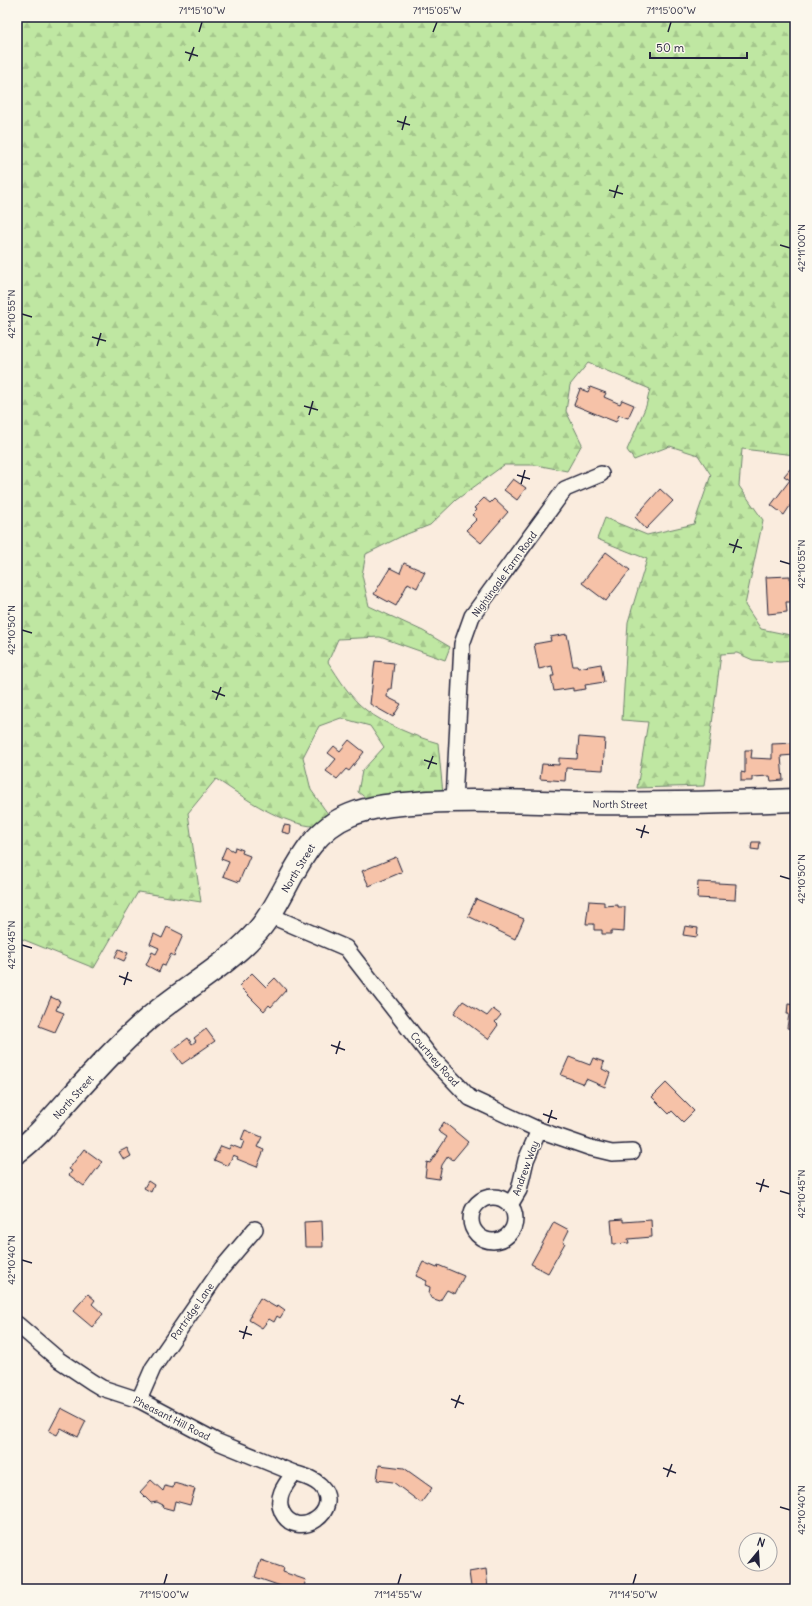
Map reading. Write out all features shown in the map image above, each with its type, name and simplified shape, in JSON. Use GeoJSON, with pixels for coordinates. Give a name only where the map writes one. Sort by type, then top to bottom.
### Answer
{"type":"FeatureCollection","features":[{"type":"Feature","properties":{"kind":"street","name":"Nightingale Farm Road"},"geometry":{"type":"LineString","coordinates":[[454,800],[462,644],[472,616],[566,489],[601,474]]}},
{"type":"Feature","properties":{"kind":"street","name":"North Street"},"geometry":{"type":"LineString","coordinates":[[17,1152],[34,1140],[122,1043],[148,1019],[190,985],[231,957],[254,935],[269,916],[308,848],[319,834],[349,816],[377,807],[454,800],[667,805],[795,800]]}},
{"type":"Feature","properties":{"kind":"street","name":"Courtney Road"},"geometry":{"type":"LineString","coordinates":[[269,916],[346,948],[430,1056],[470,1098],[539,1130],[600,1151],[632,1152]]}},
{"type":"Feature","properties":{"kind":"street","name":"Andrew Way"},"geometry":{"type":"LineString","coordinates":[[510,1205],[519,1190],[526,1160],[539,1130]]}},
{"type":"Feature","properties":{"kind":"street","name":"Partridge Lane"},"geometry":{"type":"LineString","coordinates":[[139,1400],[153,1368],[222,1268],[255,1229]]}},
{"type":"Feature","properties":{"kind":"street","name":"Pheasant Hill Road"},"geometry":{"type":"LineString","coordinates":[[17,1324],[81,1376],[102,1388],[139,1400],[218,1442],[294,1474]]}},
{"type":"Feature","properties":{"kind":"green space"},"geometry":{"type":"Polygon","coordinates":[[[17,17],[795,17],[795,455],[742,449],[739,486],[763,520],[745,605],[761,629],[795,636],[795,661],[779,662],[753,660],[737,653],[721,654],[704,786],[637,788],[648,722],[622,720],[628,622],[647,559],[597,539],[605,518],[647,535],[694,524],[711,475],[698,455],[670,446],[634,460],[627,450],[646,406],[650,389],[588,363],[570,385],[566,411],[582,444],[567,471],[536,465],[504,465],[456,500],[430,525],[402,536],[366,554],[362,575],[369,606],[423,631],[450,647],[445,660],[380,637],[338,639],[328,662],[350,694],[366,710],[400,730],[438,743],[443,793],[371,802],[358,792],[362,771],[384,747],[370,726],[341,718],[319,726],[303,757],[311,790],[328,814],[319,827],[291,821],[265,810],[216,779],[188,813],[201,902],[138,892],[94,968],[17,937],[17,17]]]}},
{"type":"Feature","properties":{"kind":"building"},"geometry":{"type":"Polygon","coordinates":[[[590,387],[606,393],[604,397],[620,404],[622,400],[634,405],[628,418],[619,415],[616,422],[574,405],[580,389],[588,392],[590,387]]]}},
{"type":"Feature","properties":{"kind":"building"},"geometry":{"type":"Polygon","coordinates":[[[790,469],[795,473],[795,504],[792,503],[784,515],[771,505],[790,480],[784,476],[790,469]]]}},
{"type":"Feature","properties":{"kind":"building"},"geometry":{"type":"Polygon","coordinates":[[[513,479],[526,488],[517,500],[504,490],[513,479]]]}},
{"type":"Feature","properties":{"kind":"building"},"geometry":{"type":"Polygon","coordinates":[[[660,489],[673,501],[646,529],[635,517],[660,489]]]}},
{"type":"Feature","properties":{"kind":"building"},"geometry":{"type":"Polygon","coordinates":[[[484,498],[490,503],[494,499],[508,512],[481,543],[466,530],[477,519],[472,515],[477,510],[474,508],[484,498]]]}},
{"type":"Feature","properties":{"kind":"building"},"geometry":{"type":"Polygon","coordinates":[[[606,552],[630,570],[606,601],[582,583],[606,552]]]}},
{"type":"Feature","properties":{"kind":"building"},"geometry":{"type":"Polygon","coordinates":[[[404,563],[425,572],[417,588],[408,583],[396,606],[374,594],[390,568],[400,573],[404,563]]]}},
{"type":"Feature","properties":{"kind":"building"},"geometry":{"type":"Polygon","coordinates":[[[790,576],[791,602],[786,602],[787,612],[768,614],[766,577],[790,576]]]}},
{"type":"Feature","properties":{"kind":"building"},"geometry":{"type":"Polygon","coordinates":[[[567,634],[573,666],[577,666],[578,668],[601,664],[604,682],[585,685],[586,689],[573,691],[573,688],[554,691],[551,676],[554,676],[552,666],[539,669],[534,644],[551,641],[550,637],[567,634]]]}},
{"type":"Feature","properties":{"kind":"building"},"geometry":{"type":"Polygon","coordinates":[[[375,661],[394,663],[391,689],[388,689],[387,697],[401,704],[393,717],[370,704],[375,661]]]}},
{"type":"Feature","properties":{"kind":"building"},"geometry":{"type":"Polygon","coordinates":[[[579,737],[605,739],[603,770],[566,768],[565,781],[540,779],[542,764],[559,765],[559,758],[577,759],[579,737]]]}},
{"type":"Feature","properties":{"kind":"building"},"geometry":{"type":"Polygon","coordinates":[[[349,740],[364,752],[349,771],[346,769],[337,779],[326,771],[336,759],[328,753],[334,746],[340,751],[349,740]]]}},
{"type":"Feature","properties":{"kind":"building"},"geometry":{"type":"Polygon","coordinates":[[[795,743],[795,755],[781,756],[783,780],[771,781],[770,776],[752,777],[752,781],[741,781],[741,772],[745,773],[745,750],[752,750],[751,758],[772,759],[772,744],[795,743]]]}},
{"type":"Feature","properties":{"kind":"building"},"geometry":{"type":"Polygon","coordinates":[[[284,825],[291,826],[290,834],[282,832],[284,825]]]}},
{"type":"Feature","properties":{"kind":"building"},"geometry":{"type":"Polygon","coordinates":[[[752,842],[760,842],[759,850],[751,849],[752,842]]]}},
{"type":"Feature","properties":{"kind":"building"},"geometry":{"type":"Polygon","coordinates":[[[226,847],[234,851],[235,847],[243,850],[242,853],[250,856],[239,882],[223,876],[229,862],[221,859],[226,847]]]}},
{"type":"Feature","properties":{"kind":"building"},"geometry":{"type":"Polygon","coordinates":[[[396,857],[402,872],[369,886],[362,871],[396,857]]]}},
{"type":"Feature","properties":{"kind":"building"},"geometry":{"type":"Polygon","coordinates":[[[698,882],[736,884],[735,900],[697,898],[698,882]]]}},
{"type":"Feature","properties":{"kind":"building"},"geometry":{"type":"Polygon","coordinates":[[[476,899],[524,919],[515,939],[468,916],[476,899]]]}},
{"type":"Feature","properties":{"kind":"building"},"geometry":{"type":"Polygon","coordinates":[[[589,901],[604,902],[604,906],[618,905],[618,907],[625,907],[624,932],[611,931],[611,934],[602,934],[602,930],[594,930],[594,924],[586,924],[589,901]]]}},
{"type":"Feature","properties":{"kind":"building"},"geometry":{"type":"Polygon","coordinates":[[[685,926],[698,928],[697,937],[683,935],[685,926]]]}},
{"type":"Feature","properties":{"kind":"building"},"geometry":{"type":"Polygon","coordinates":[[[167,927],[183,935],[174,956],[171,954],[165,966],[162,965],[159,972],[146,965],[152,952],[156,954],[159,948],[150,944],[154,934],[162,938],[167,927]]]}},
{"type":"Feature","properties":{"kind":"building"},"geometry":{"type":"Polygon","coordinates":[[[119,949],[128,953],[124,961],[115,957],[119,949]]]}},
{"type":"Feature","properties":{"kind":"building"},"geometry":{"type":"Polygon","coordinates":[[[252,973],[266,987],[275,978],[286,990],[271,1007],[269,1005],[264,1011],[239,986],[252,973]]]}},
{"type":"Feature","properties":{"kind":"building"},"geometry":{"type":"Polygon","coordinates":[[[51,997],[60,1001],[56,1010],[64,1013],[55,1032],[39,1026],[51,997]]]}},
{"type":"Feature","properties":{"kind":"building"},"geometry":{"type":"Polygon","coordinates":[[[463,1001],[487,1016],[493,1009],[501,1015],[495,1022],[498,1025],[488,1039],[454,1013],[463,1001]]]}},
{"type":"Feature","properties":{"kind":"building"},"geometry":{"type":"Polygon","coordinates":[[[788,1004],[795,1005],[795,1029],[787,1028],[789,1014],[787,1014],[788,1004]]]}},
{"type":"Feature","properties":{"kind":"building"},"geometry":{"type":"Polygon","coordinates":[[[206,1029],[215,1041],[182,1064],[172,1050],[188,1038],[192,1044],[196,1041],[194,1038],[206,1029]]]}},
{"type":"Feature","properties":{"kind":"building"},"geometry":{"type":"Polygon","coordinates":[[[569,1057],[590,1065],[593,1058],[604,1062],[602,1069],[610,1073],[605,1087],[586,1079],[584,1084],[561,1075],[569,1057]]]}},
{"type":"Feature","properties":{"kind":"building"},"geometry":{"type":"Polygon","coordinates":[[[666,1083],[694,1111],[683,1122],[672,1111],[669,1114],[652,1097],[666,1083]]]}},
{"type":"Feature","properties":{"kind":"building"},"geometry":{"type":"Polygon","coordinates":[[[444,1122],[468,1142],[453,1160],[448,1156],[442,1165],[439,1179],[425,1177],[427,1162],[430,1163],[447,1137],[438,1131],[444,1122]]]}},
{"type":"Feature","properties":{"kind":"building"},"geometry":{"type":"Polygon","coordinates":[[[245,1130],[262,1137],[257,1147],[264,1150],[257,1167],[237,1159],[238,1157],[233,1155],[228,1166],[214,1160],[221,1146],[229,1149],[231,1145],[241,1149],[244,1141],[241,1140],[245,1130]]]}},
{"type":"Feature","properties":{"kind":"building"},"geometry":{"type":"Polygon","coordinates":[[[127,1148],[131,1156],[124,1160],[119,1152],[127,1148]]]}},
{"type":"Feature","properties":{"kind":"building"},"geometry":{"type":"Polygon","coordinates":[[[84,1149],[102,1162],[84,1186],[69,1175],[72,1171],[69,1169],[84,1149]]]}},
{"type":"Feature","properties":{"kind":"building"},"geometry":{"type":"Polygon","coordinates":[[[148,1181],[154,1185],[151,1192],[144,1188],[148,1181]]]}},
{"type":"Feature","properties":{"kind":"building"},"geometry":{"type":"Polygon","coordinates":[[[623,1219],[623,1222],[651,1220],[652,1237],[628,1239],[629,1243],[613,1244],[611,1220],[623,1219]]]}},
{"type":"Feature","properties":{"kind":"building"},"geometry":{"type":"Polygon","coordinates":[[[322,1221],[323,1247],[305,1247],[304,1222],[322,1221]]]}},
{"type":"Feature","properties":{"kind":"building"},"geometry":{"type":"Polygon","coordinates":[[[554,1222],[569,1230],[563,1242],[565,1243],[548,1273],[531,1264],[554,1222]]]}},
{"type":"Feature","properties":{"kind":"building"},"geometry":{"type":"Polygon","coordinates":[[[423,1262],[437,1268],[438,1265],[464,1276],[455,1294],[447,1290],[440,1301],[431,1298],[429,1294],[430,1287],[425,1285],[427,1281],[416,1276],[423,1262]]]}},
{"type":"Feature","properties":{"kind":"building"},"geometry":{"type":"Polygon","coordinates":[[[88,1294],[95,1300],[92,1304],[103,1314],[92,1327],[73,1311],[88,1294]]]}},
{"type":"Feature","properties":{"kind":"building"},"geometry":{"type":"Polygon","coordinates":[[[260,1298],[277,1308],[278,1305],[285,1310],[280,1318],[277,1316],[274,1322],[269,1319],[262,1328],[249,1320],[250,1315],[260,1298]]]}},
{"type":"Feature","properties":{"kind":"building"},"geometry":{"type":"Polygon","coordinates":[[[61,1408],[86,1421],[78,1437],[61,1428],[57,1435],[49,1431],[61,1408]]]}},
{"type":"Feature","properties":{"kind":"building"},"geometry":{"type":"Polygon","coordinates":[[[379,1465],[404,1468],[432,1488],[421,1503],[393,1482],[377,1480],[379,1465]]]}},
{"type":"Feature","properties":{"kind":"building"},"geometry":{"type":"Polygon","coordinates":[[[151,1480],[163,1491],[165,1486],[173,1488],[174,1483],[195,1489],[190,1505],[175,1501],[173,1510],[162,1507],[163,1505],[157,1502],[151,1503],[140,1492],[151,1480]]]}},
{"type":"Feature","properties":{"kind":"building"},"geometry":{"type":"Polygon","coordinates":[[[261,1560],[284,1568],[283,1572],[306,1580],[303,1589],[289,1589],[255,1577],[261,1560]]]}},
{"type":"Feature","properties":{"kind":"building"},"geometry":{"type":"Polygon","coordinates":[[[486,1569],[488,1589],[469,1589],[471,1587],[469,1572],[486,1569]]]}}]}
